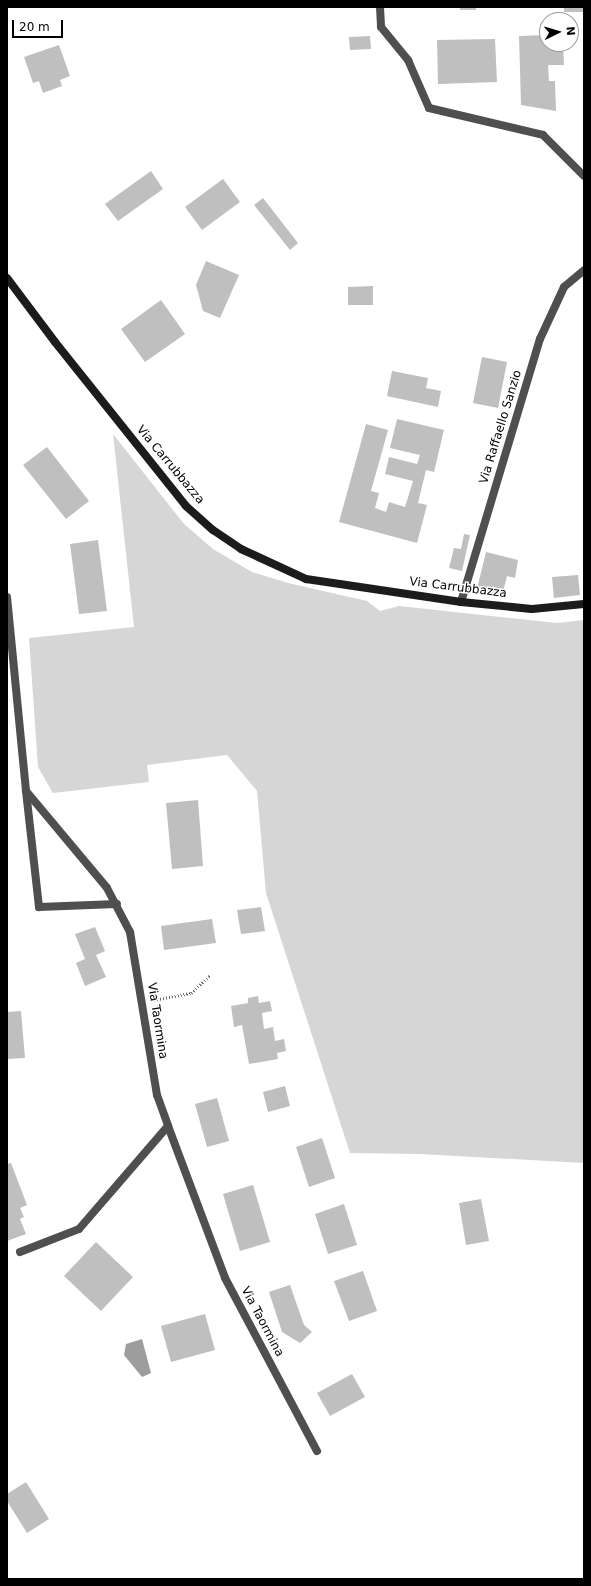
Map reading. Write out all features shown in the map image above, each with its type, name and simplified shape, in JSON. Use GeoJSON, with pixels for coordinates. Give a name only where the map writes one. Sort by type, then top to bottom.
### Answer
{"type":"FeatureCollection","features":[{"type":"Feature","properties":{"kind":"main road","name":"Via Carrubbazza"},"geometry":{"type":"LineString","coordinates":[[7,278],[55,342],[186,506],[213,530],[271,565],[306,579],[461,602],[532,609],[584,604]]}},
{"type":"Feature","properties":{"kind":"street"},"geometry":{"type":"LineString","coordinates":[[380,7],[381,27],[408,60],[429,108],[543,135],[584,176]]}},
{"type":"Feature","properties":{"kind":"street","name":"Via Raffaello Sanzio"},"geometry":{"type":"LineString","coordinates":[[461,602],[540,339],[564,287],[584,270]]}},
{"type":"Feature","properties":{"kind":"street"},"geometry":{"type":"LineString","coordinates":[[7,597],[39,907],[117,904]]}},
{"type":"Feature","properties":{"kind":"street","name":"Via Taormina"},"geometry":{"type":"LineString","coordinates":[[26,791],[107,888],[117,904],[130,932],[157,1095],[168,1126],[225,1278],[317,1451]]}},
{"type":"Feature","properties":{"kind":"street"},"geometry":{"type":"LineString","coordinates":[[20,1252],[79,1229],[168,1126]]}},
{"type":"Feature","properties":{"kind":"path"},"geometry":{"type":"LineString","coordinates":[[141,1002],[191,993],[210,975]]}},
{"type":"Feature","properties":{"kind":"shaded area"},"geometry":{"type":"Polygon","coordinates":[[[113,434],[184,524],[213,549],[252,572],[288,583],[367,601],[380,611],[399,606],[557,623],[584,620],[584,1163],[419,1154],[350,1153],[266,893],[257,791],[227,755],[147,765],[149,782],[53,793],[38,767],[29,638],[134,627],[113,434]]]}},
{"type":"Feature","properties":{"kind":"shaded area"},"geometry":{"type":"Polygon","coordinates":[[[142,1339],[151,1373],[142,1377],[124,1355],[126,1344],[142,1339]]]}},
{"type":"Feature","properties":{"kind":"building"},"geometry":{"type":"Polygon","coordinates":[[[460,7],[476,7],[476,10],[460,10],[460,7]]]}},
{"type":"Feature","properties":{"kind":"building"},"geometry":{"type":"Polygon","coordinates":[[[564,7],[584,7],[584,12],[564,12],[564,7]]]}},
{"type":"Feature","properties":{"kind":"building"},"geometry":{"type":"Polygon","coordinates":[[[539,35],[539,52],[563,52],[564,65],[548,65],[549,81],[555,81],[556,111],[521,105],[519,36],[539,35]]]}},
{"type":"Feature","properties":{"kind":"building"},"geometry":{"type":"Polygon","coordinates":[[[370,36],[371,49],[350,50],[349,37],[370,36]]]}},
{"type":"Feature","properties":{"kind":"building"},"geometry":{"type":"Polygon","coordinates":[[[495,39],[497,82],[438,84],[437,40],[495,39]]]}},
{"type":"Feature","properties":{"kind":"building"},"geometry":{"type":"Polygon","coordinates":[[[59,45],[70,76],[60,80],[62,86],[43,93],[39,81],[33,83],[24,57],[59,45]]]}},
{"type":"Feature","properties":{"kind":"building"},"geometry":{"type":"Polygon","coordinates":[[[151,171],[163,189],[118,221],[105,204],[151,171]]]}},
{"type":"Feature","properties":{"kind":"building"},"geometry":{"type":"Polygon","coordinates":[[[223,179],[240,202],[202,230],[185,207],[223,179]]]}},
{"type":"Feature","properties":{"kind":"building"},"geometry":{"type":"Polygon","coordinates":[[[263,198],[298,243],[290,250],[254,205],[263,198]]]}},
{"type":"Feature","properties":{"kind":"building"},"geometry":{"type":"Polygon","coordinates":[[[206,261],[239,275],[220,318],[203,311],[196,285],[206,261]]]}},
{"type":"Feature","properties":{"kind":"building"},"geometry":{"type":"Polygon","coordinates":[[[373,286],[373,305],[348,305],[348,287],[373,286]]]}},
{"type":"Feature","properties":{"kind":"building"},"geometry":{"type":"Polygon","coordinates":[[[161,300],[185,334],[145,362],[121,329],[161,300]]]}},
{"type":"Feature","properties":{"kind":"building"},"geometry":{"type":"Polygon","coordinates":[[[482,357],[507,362],[498,408],[473,403],[482,357]]]}},
{"type":"Feature","properties":{"kind":"building"},"geometry":{"type":"Polygon","coordinates":[[[392,371],[428,378],[426,388],[441,391],[438,407],[387,396],[392,371]]]}},
{"type":"Feature","properties":{"kind":"building"},"geometry":{"type":"Polygon","coordinates":[[[397,419],[444,430],[434,472],[426,470],[418,503],[427,505],[417,543],[339,522],[366,424],[388,430],[371,491],[379,493],[375,508],[386,512],[389,502],[405,507],[413,481],[385,474],[389,457],[417,464],[420,455],[390,448],[397,419]]]}},
{"type":"Feature","properties":{"kind":"building"},"geometry":{"type":"Polygon","coordinates":[[[47,447],[89,501],[66,519],[23,465],[47,447]]]}},
{"type":"Feature","properties":{"kind":"building"},"geometry":{"type":"Polygon","coordinates":[[[464,534],[470,535],[462,571],[449,568],[454,548],[461,549],[464,534]]]}},
{"type":"Feature","properties":{"kind":"building"},"geometry":{"type":"Polygon","coordinates":[[[98,540],[107,611],[79,614],[70,544],[98,540]]]}},
{"type":"Feature","properties":{"kind":"building"},"geometry":{"type":"Polygon","coordinates":[[[486,552],[518,560],[515,578],[507,576],[502,596],[476,593],[486,552]]]}},
{"type":"Feature","properties":{"kind":"building"},"geometry":{"type":"Polygon","coordinates":[[[578,575],[580,595],[554,598],[552,577],[578,575]]]}},
{"type":"Feature","properties":{"kind":"building"},"geometry":{"type":"Polygon","coordinates":[[[198,800],[203,866],[172,869],[166,803],[198,800]]]}},
{"type":"Feature","properties":{"kind":"building"},"geometry":{"type":"Polygon","coordinates":[[[261,907],[265,931],[241,934],[237,910],[261,907]]]}},
{"type":"Feature","properties":{"kind":"building"},"geometry":{"type":"Polygon","coordinates":[[[212,919],[216,943],[164,950],[161,926],[212,919]]]}},
{"type":"Feature","properties":{"kind":"building"},"geometry":{"type":"Polygon","coordinates":[[[95,927],[105,951],[96,955],[106,977],[85,986],[76,963],[85,959],[75,934],[95,927]]]}},
{"type":"Feature","properties":{"kind":"building"},"geometry":{"type":"Polygon","coordinates":[[[258,996],[259,1003],[270,1001],[272,1011],[262,1013],[264,1029],[273,1027],[275,1041],[284,1039],[286,1051],[277,1053],[278,1059],[249,1064],[242,1025],[234,1027],[231,1006],[248,1003],[248,998],[258,996]]]}},
{"type":"Feature","properties":{"kind":"building"},"geometry":{"type":"Polygon","coordinates":[[[21,1011],[25,1058],[7,1059],[7,1012],[21,1011]]]}},
{"type":"Feature","properties":{"kind":"building"},"geometry":{"type":"Polygon","coordinates":[[[285,1086],[290,1106],[268,1112],[263,1092],[285,1086]]]}},
{"type":"Feature","properties":{"kind":"building"},"geometry":{"type":"Polygon","coordinates":[[[217,1098],[229,1141],[207,1147],[195,1104],[217,1098]]]}},
{"type":"Feature","properties":{"kind":"building"},"geometry":{"type":"Polygon","coordinates":[[[322,1138],[335,1178],[309,1187],[296,1147],[322,1138]]]}},
{"type":"Feature","properties":{"kind":"building"},"geometry":{"type":"Polygon","coordinates":[[[11,1163],[27,1205],[20,1208],[24,1217],[20,1219],[26,1234],[7,1241],[7,1164],[11,1163]]]}},
{"type":"Feature","properties":{"kind":"building"},"geometry":{"type":"Polygon","coordinates":[[[253,1185],[270,1242],[240,1251],[223,1194],[253,1185]]]}},
{"type":"Feature","properties":{"kind":"building"},"geometry":{"type":"Polygon","coordinates":[[[481,1199],[489,1241],[466,1245],[459,1203],[481,1199]]]}},
{"type":"Feature","properties":{"kind":"building"},"geometry":{"type":"Polygon","coordinates":[[[344,1204],[357,1245],[328,1254],[315,1214],[344,1204]]]}},
{"type":"Feature","properties":{"kind":"building"},"geometry":{"type":"Polygon","coordinates":[[[96,1242],[133,1277],[101,1311],[64,1276],[96,1242]]]}},
{"type":"Feature","properties":{"kind":"building"},"geometry":{"type":"Polygon","coordinates":[[[363,1271],[377,1311],[349,1321],[334,1281],[363,1271]]]}},
{"type":"Feature","properties":{"kind":"building"},"geometry":{"type":"Polygon","coordinates":[[[290,1285],[304,1325],[312,1332],[300,1343],[282,1332],[269,1292],[290,1285]]]}},
{"type":"Feature","properties":{"kind":"building"},"geometry":{"type":"Polygon","coordinates":[[[205,1314],[215,1350],[171,1362],[161,1326],[205,1314]]]}},
{"type":"Feature","properties":{"kind":"building"},"geometry":{"type":"Polygon","coordinates":[[[352,1374],[365,1397],[330,1416],[317,1393],[352,1374]]]}},
{"type":"Feature","properties":{"kind":"building"},"geometry":{"type":"Polygon","coordinates":[[[26,1482],[49,1519],[27,1533],[7,1501],[7,1494],[26,1482]]]}}]}
